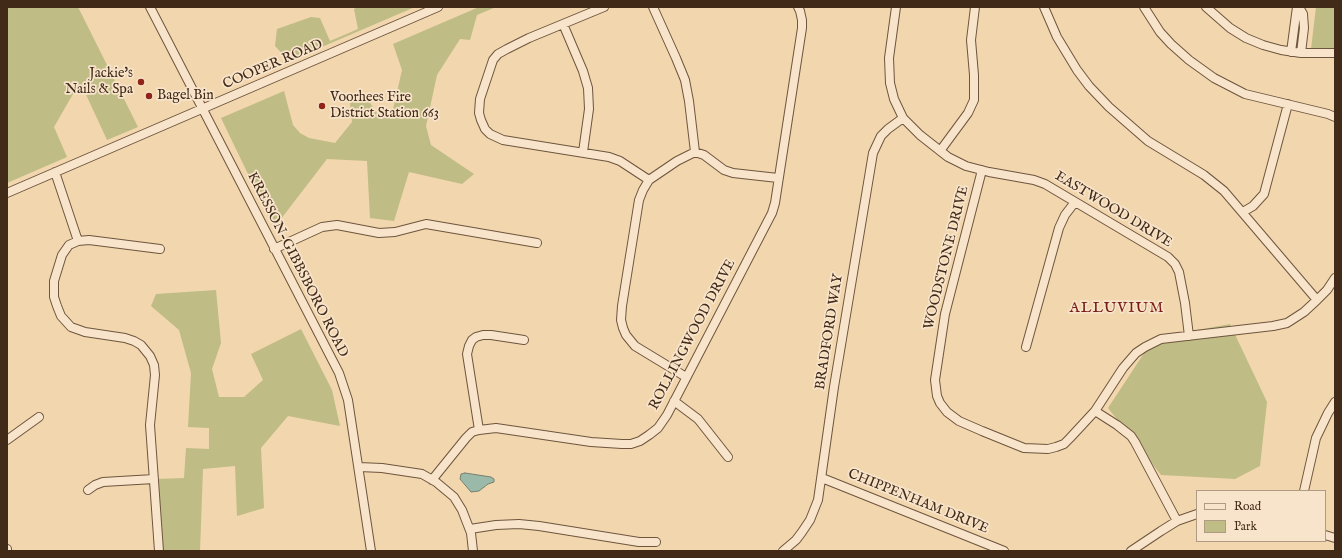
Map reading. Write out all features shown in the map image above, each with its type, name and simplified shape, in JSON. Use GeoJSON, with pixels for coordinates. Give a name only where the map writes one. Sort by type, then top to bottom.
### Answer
{"type":"FeatureCollection","features":[{"type":"Feature","properties":{"kind":"street","name":"KRESSON-GIBBSBORO ROAD"},"geometry":{"type":"LineString","coordinates":[[150,7],[339,373],[348,400],[371,551]]}},
{"type":"Feature","properties":{"kind":"street","name":"COOPER ROAD"},"geometry":{"type":"LineString","coordinates":[[7,192],[438,7]]}},
{"type":"Feature","properties":{"kind":"street"},"geometry":{"type":"LineString","coordinates":[[604,7],[498,54],[493,60],[480,99],[479,113],[485,129],[496,138],[609,157],[620,161],[649,180]]}},
{"type":"Feature","properties":{"kind":"street"},"geometry":{"type":"LineString","coordinates":[[653,7],[685,80],[695,152]]}},
{"type":"Feature","properties":{"kind":"street","name":"ROLLINGWOOD DRIVE"},"geometry":{"type":"LineString","coordinates":[[479,430],[496,428],[591,442],[631,444],[649,436],[658,428],[667,415],[772,213],[775,203],[802,28],[802,20],[798,7]]}},
{"type":"Feature","properties":{"kind":"street","name":"EASTWOOD DRIVE"},"geometry":{"type":"LineString","coordinates":[[896,7],[888,58],[890,83],[894,99],[903,118],[920,135],[948,157],[966,166],[1034,180],[1052,187],[1168,257],[1175,264],[1182,281],[1189,336]]}},
{"type":"Feature","properties":{"kind":"street"},"geometry":{"type":"LineString","coordinates":[[940,151],[968,113],[974,100],[974,75],[971,40],[975,7]]}},
{"type":"Feature","properties":{"kind":"street"},"geometry":{"type":"LineString","coordinates":[[1044,7],[1058,37],[1077,70],[1109,108],[1148,141],[1204,175],[1224,191],[1317,300]]}},
{"type":"Feature","properties":{"kind":"street"},"geometry":{"type":"LineString","coordinates":[[1144,7],[1160,32],[1171,44],[1188,60],[1214,78],[1245,94],[1335,117]]}},
{"type":"Feature","properties":{"kind":"street"},"geometry":{"type":"LineString","coordinates":[[1206,7],[1226,25],[1246,38],[1263,45],[1291,52],[1310,54],[1335,53]]}},
{"type":"Feature","properties":{"kind":"street"},"geometry":{"type":"LineString","coordinates":[[1291,52],[1298,7]]}},
{"type":"Feature","properties":{"kind":"street"},"geometry":{"type":"LineString","coordinates":[[1298,7],[1303,14],[1304,28],[1301,53]]}},
{"type":"Feature","properties":{"kind":"street"},"geometry":{"type":"LineString","coordinates":[[564,24],[583,71],[588,94],[589,109],[583,152]]}},
{"type":"Feature","properties":{"kind":"street"},"geometry":{"type":"LineString","coordinates":[[1243,212],[1256,203],[1264,194],[1288,104]]}},
{"type":"Feature","properties":{"kind":"street","name":"BRADFORD WAY"},"geometry":{"type":"LineString","coordinates":[[783,551],[796,540],[810,520],[818,500],[834,387],[873,153],[881,136],[903,118]]}},
{"type":"Feature","properties":{"kind":"street"},"geometry":{"type":"LineString","coordinates":[[686,377],[635,346],[626,335],[621,320],[639,200],[642,190],[649,180],[677,161],[695,152],[704,155],[724,170],[733,173],[778,178]]}},
{"type":"Feature","properties":{"kind":"street","name":"WOODSTONE DRIVE"},"geometry":{"type":"LineString","coordinates":[[982,170],[945,314],[935,380],[937,396],[947,412],[959,421],[982,432],[1024,448],[1048,449],[1064,444],[1095,412],[1123,368],[1136,353],[1161,339],[1281,325],[1294,319],[1317,300],[1327,290],[1335,278]]}},
{"type":"Feature","properties":{"kind":"street"},"geometry":{"type":"LineString","coordinates":[[55,172],[78,241]]}},
{"type":"Feature","properties":{"kind":"street"},"geometry":{"type":"LineString","coordinates":[[1026,347],[1060,228],[1065,215],[1075,202]]}},
{"type":"Feature","properties":{"kind":"street"},"geometry":{"type":"LineString","coordinates":[[274,249],[322,228],[337,225],[379,233],[395,232],[426,224],[537,243]]}},
{"type":"Feature","properties":{"kind":"street"},"geometry":{"type":"LineString","coordinates":[[159,551],[150,425],[155,375],[154,365],[150,356],[141,345],[134,341],[125,338],[85,332],[71,327],[61,316],[57,306],[54,297],[54,281],[62,255],[69,246],[78,241],[90,240],[160,249]]}},
{"type":"Feature","properties":{"kind":"street"},"geometry":{"type":"LineString","coordinates":[[432,480],[466,438],[472,432],[479,430],[467,354],[472,340],[483,335],[524,340]]}},
{"type":"Feature","properties":{"kind":"street"},"geometry":{"type":"LineString","coordinates":[[674,401],[698,419],[728,457]]}},
{"type":"Feature","properties":{"kind":"street"},"geometry":{"type":"LineString","coordinates":[[1304,490],[1316,438],[1335,402]]}},
{"type":"Feature","properties":{"kind":"street"},"geometry":{"type":"LineString","coordinates":[[1095,412],[1117,425],[1131,436],[1177,522]]}},
{"type":"Feature","properties":{"kind":"street"},"geometry":{"type":"LineString","coordinates":[[7,440],[39,417]]}},
{"type":"Feature","properties":{"kind":"street"},"geometry":{"type":"LineString","coordinates":[[359,467],[402,470],[422,474],[432,480],[454,497],[462,510],[470,529],[473,551]]}},
{"type":"Feature","properties":{"kind":"street","name":"CHIPPENHAM DRIVE"},"geometry":{"type":"LineString","coordinates":[[822,478],[1004,551]]}},
{"type":"Feature","properties":{"kind":"street"},"geometry":{"type":"LineString","coordinates":[[88,490],[103,482],[154,479]]}},
{"type":"Feature","properties":{"kind":"street"},"geometry":{"type":"LineString","coordinates":[[1131,551],[1161,531],[1177,522],[1196,514]]}},
{"type":"Feature","properties":{"kind":"street"},"geometry":{"type":"LineString","coordinates":[[470,529],[496,525],[518,524],[639,542],[656,542]]}},
{"type":"Feature","properties":{"kind":"street"},"geometry":{"type":"LineString","coordinates":[[1142,544],[1147,551]]}},
{"type":"Feature","properties":{"kind":"green space"},"geometry":{"type":"Polygon","coordinates":[[[7,7],[78,7],[138,127],[107,140],[83,88],[73,94],[54,127],[67,157],[7,183],[7,7]]]}},
{"type":"Feature","properties":{"kind":"green space"},"geometry":{"type":"Polygon","coordinates":[[[357,7],[415,7],[289,61],[275,46],[277,29],[311,17],[320,18],[330,41],[358,29],[354,9],[357,7]]]}},
{"type":"Feature","properties":{"kind":"green space"},"geometry":{"type":"Polygon","coordinates":[[[479,7],[496,7],[477,15],[470,40],[460,39],[437,75],[426,126],[431,145],[474,174],[462,184],[409,172],[394,221],[370,218],[367,161],[327,159],[274,228],[221,118],[284,91],[293,125],[300,133],[309,138],[335,143],[352,122],[350,103],[366,97],[381,119],[392,114],[402,70],[393,44],[479,7]]]}},
{"type":"Feature","properties":{"kind":"green space"},"geometry":{"type":"Polygon","coordinates":[[[1316,7],[1335,7],[1335,48],[1311,49],[1316,7]]]}},
{"type":"Feature","properties":{"kind":"green space"},"geometry":{"type":"Polygon","coordinates":[[[216,290],[221,343],[212,369],[219,397],[244,397],[263,380],[251,354],[301,329],[332,390],[340,426],[288,416],[261,448],[264,508],[237,516],[235,466],[203,469],[200,551],[160,551],[155,479],[184,478],[186,448],[209,449],[209,428],[188,427],[191,373],[179,330],[151,306],[156,294],[216,290]]]}},
{"type":"Feature","properties":{"kind":"green space"},"geometry":{"type":"Polygon","coordinates":[[[1230,324],[1267,402],[1260,466],[1235,479],[1161,475],[1108,408],[1154,338],[1230,324]]]}},
{"type":"Feature","properties":{"kind":"shaded area"},"geometry":{"type":"Polygon","coordinates":[[[465,473],[491,477],[494,479],[494,482],[488,484],[479,491],[471,492],[460,479],[461,474],[465,473]]]}},
{"type":"Feature","properties":{"kind":"place","name":"Jackie's Nails & Spa"},"geometry":{"type":"Point","coordinates":[141,82]}},
{"type":"Feature","properties":{"kind":"place","name":"Bagel Bin"},"geometry":{"type":"Point","coordinates":[149,96]}},
{"type":"Feature","properties":{"kind":"place","name":"Voorhees Fire District Station 663"},"geometry":{"type":"Point","coordinates":[322,106]}},
{"type":"Feature","properties":{"kind":"district","name":"ALLUVIUM"},"geometry":{"type":"Point","coordinates":[1117,309]}}]}
